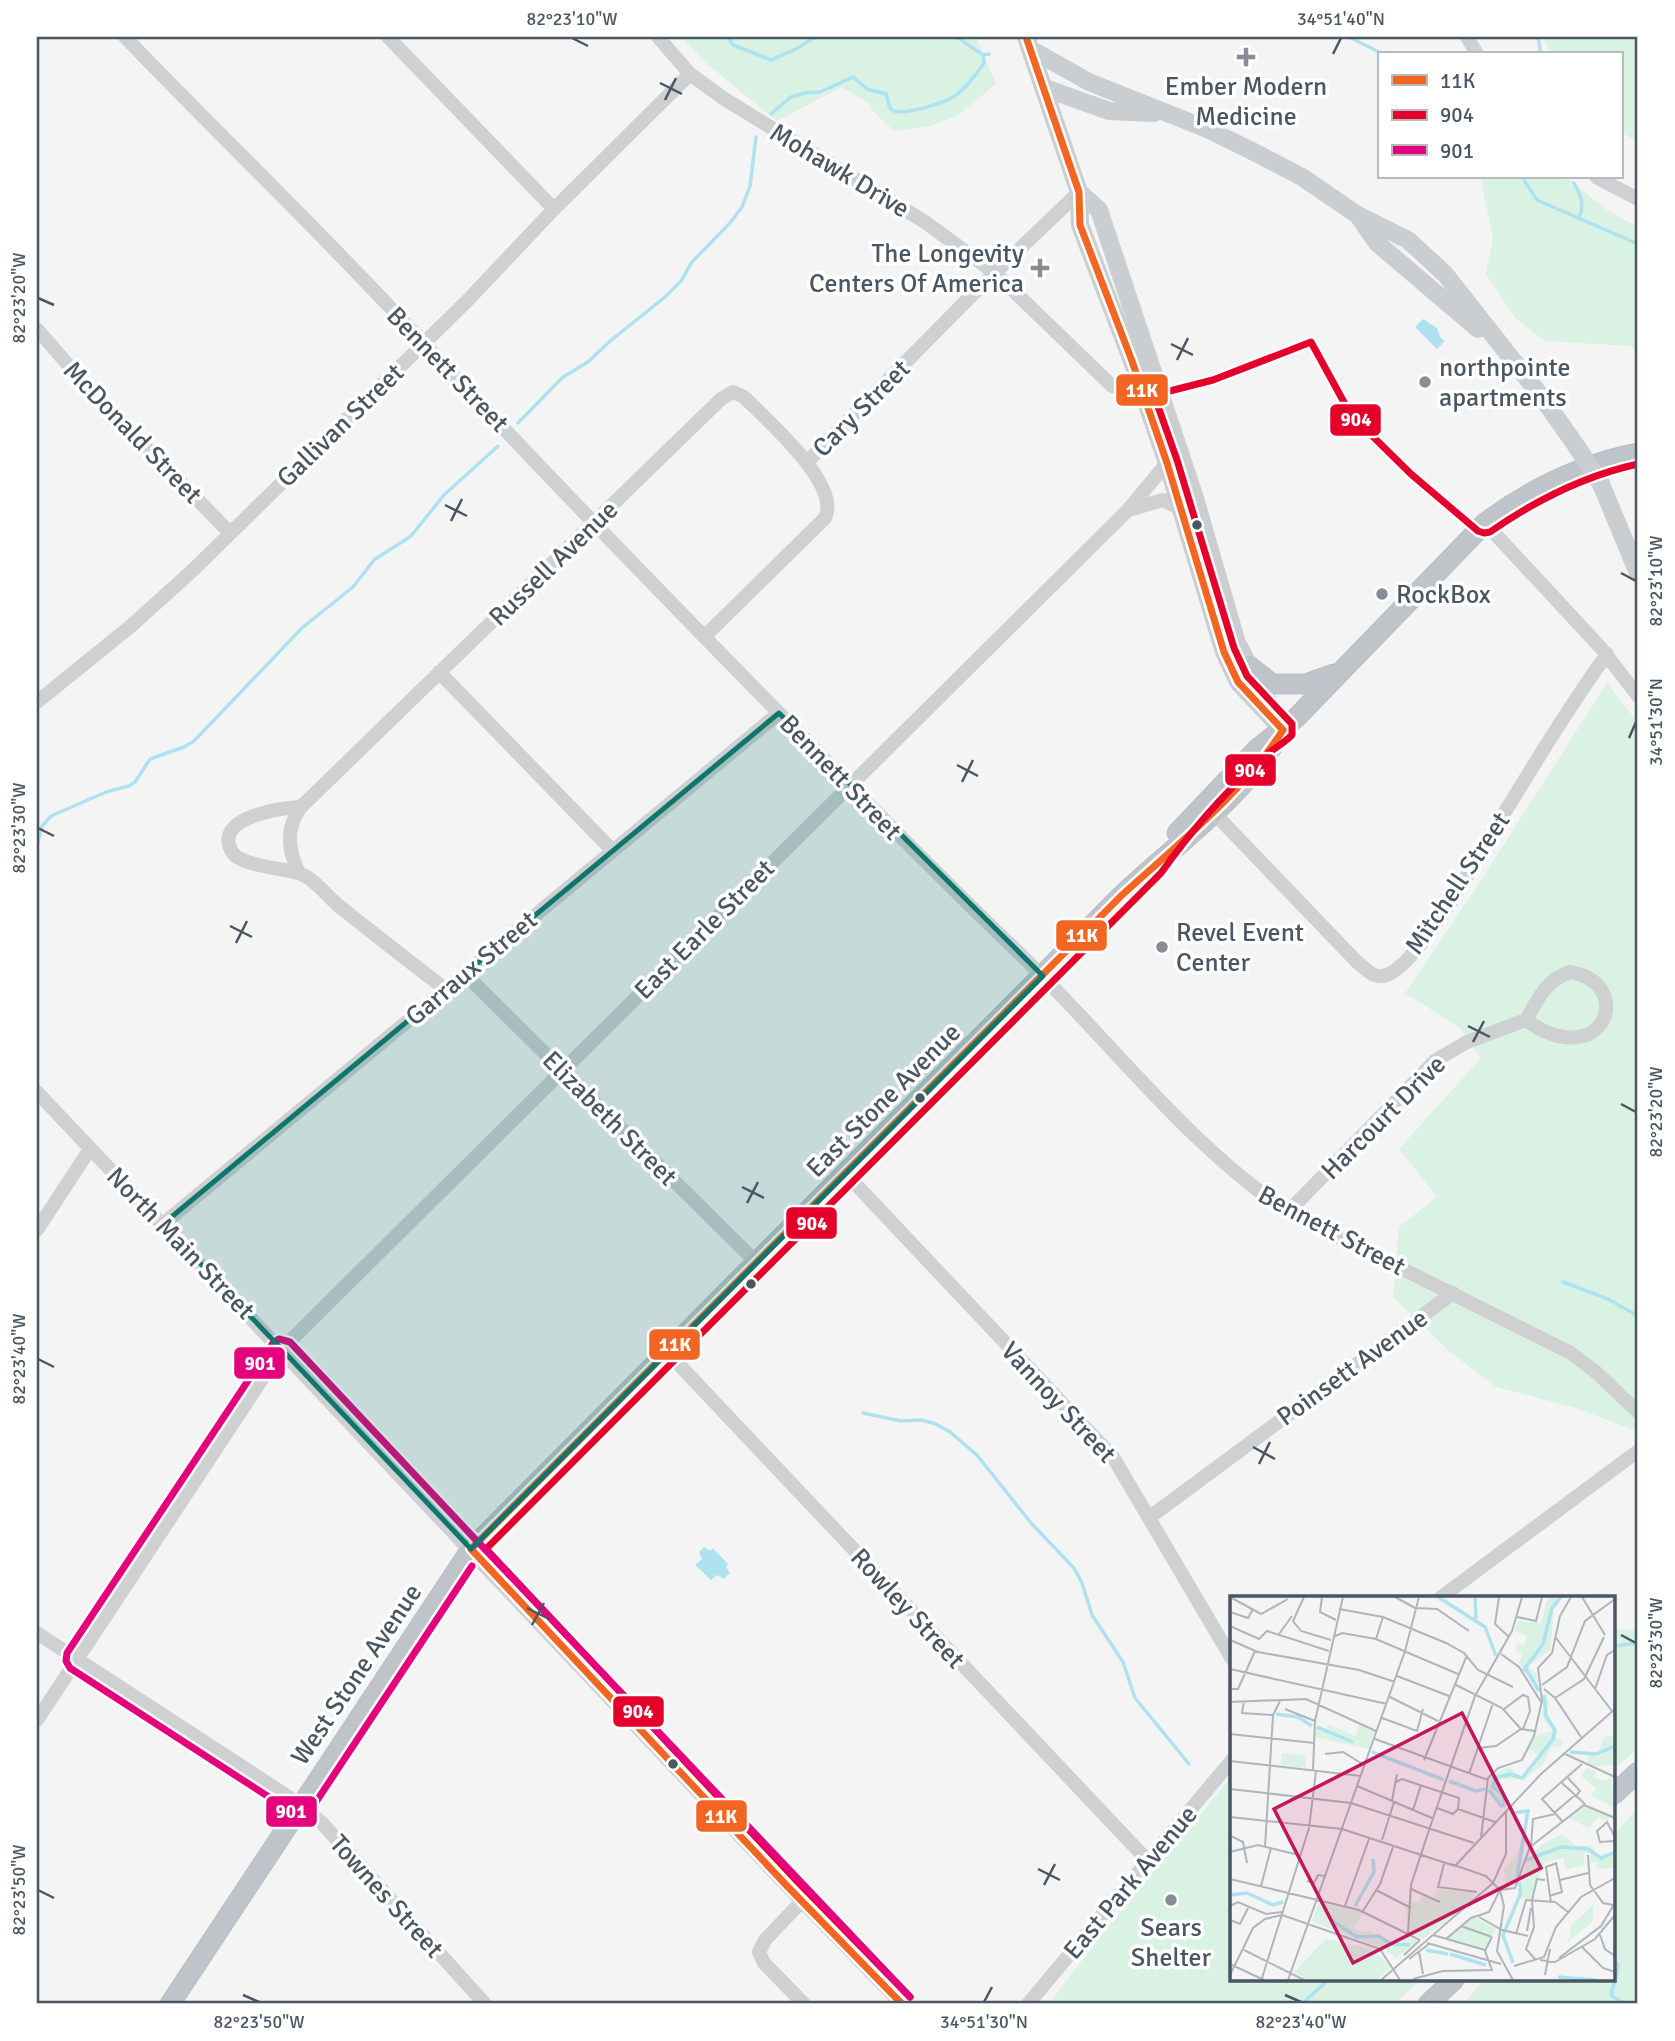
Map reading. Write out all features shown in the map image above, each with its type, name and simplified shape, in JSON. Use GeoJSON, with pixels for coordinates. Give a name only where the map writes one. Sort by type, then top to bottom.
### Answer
{"type":"FeatureCollection","features":[{"type":"Feature","properties":{"kind":"highway","name":"East Stone Avenue"},"geometry":{"type":"LineString","coordinates":[[1154,865],[1169,842],[1208,797],[1257,749],[1283,730],[1485,523],[1509,505],[1562,475],[1609,458],[1638,453]]}},
{"type":"Feature","properties":{"kind":"highway"},"geometry":{"type":"LineString","coordinates":[[1248,665],[1272,684],[1306,684],[1339,673]]}},
{"type":"Feature","properties":{"kind":"highway","name":"East Stone Avenue"},"geometry":{"type":"LineString","coordinates":[[471,1549],[1122,895],[1233,797],[1269,753],[1283,730]]}},
{"type":"Feature","properties":{"kind":"highway","name":"West Stone Avenue"},"geometry":{"type":"LineString","coordinates":[[170,2004],[471,1549]]}},
{"type":"Feature","properties":{"kind":"highway"},"geometry":{"type":"LineString","coordinates":[[1616,1792],[1638,1772]]}},
{"type":"Feature","properties":{"kind":"highway"},"geometry":{"type":"LineString","coordinates":[[1429,2004],[1452,1982]]}},
{"type":"Feature","properties":{"kind":"main road"},"geometry":{"type":"LineString","coordinates":[[1029,43],[1079,192],[1080,225],[1194,495],[1230,621],[1248,665],[1283,730]]}},
{"type":"Feature","properties":{"kind":"main road"},"geometry":{"type":"LineString","coordinates":[[1029,43],[1089,82],[1207,128],[1302,177],[1356,214],[1408,240],[1445,274],[1541,396],[1577,447],[1601,484],[1638,573]]}},
{"type":"Feature","properties":{"kind":"main road"},"geometry":{"type":"LineString","coordinates":[[1045,88],[1109,111],[1164,113]]}},
{"type":"Feature","properties":{"kind":"main road"},"geometry":{"type":"LineString","coordinates":[[1356,214],[1377,243],[1474,326],[1501,345]]}},
{"type":"Feature","properties":{"kind":"main road"},"geometry":{"type":"LineString","coordinates":[[1393,256],[1401,250],[1410,255],[1468,304]]}},
{"type":"Feature","properties":{"kind":"main road"},"geometry":{"type":"LineString","coordinates":[[1149,385],[1167,463],[1224,652],[1238,682],[1283,730]]}},
{"type":"Feature","properties":{"kind":"street","name":"Bennett Street"},"geometry":{"type":"LineString","coordinates":[[125,37],[704,637],[955,893],[1042,976],[1207,1148],[1258,1192],[1288,1212],[1571,1353],[1597,1373],[1638,1412]]}},
{"type":"Feature","properties":{"kind":"street"},"geometry":{"type":"LineString","coordinates":[[388,37],[554,209]]}},
{"type":"Feature","properties":{"kind":"street","name":"Mohawk Drive"},"geometry":{"type":"LineString","coordinates":[[658,37],[690,74],[740,109],[925,222],[995,273],[1112,386],[1129,390],[1149,385]]}},
{"type":"Feature","properties":{"kind":"street","name":"Gallivan Street"},"geometry":{"type":"LineString","coordinates":[[37,702],[131,626],[230,533],[690,74]]}},
{"type":"Feature","properties":{"kind":"street"},"geometry":{"type":"LineString","coordinates":[[1599,178],[1638,199]]}},
{"type":"Feature","properties":{"kind":"street","name":"Cary Street"},"geometry":{"type":"LineString","coordinates":[[704,637],[825,518],[829,511],[828,502],[808,461],[1079,192]]}},
{"type":"Feature","properties":{"kind":"street","name":"McDonald Street"},"geometry":{"type":"LineString","coordinates":[[37,329],[83,382],[230,533]]}},
{"type":"Feature","properties":{"kind":"street","name":"Russell Avenue"},"geometry":{"type":"LineString","coordinates":[[299,873],[292,860],[289,834],[295,815],[301,807],[721,399],[733,392],[744,397],[808,461]]}},
{"type":"Feature","properties":{"kind":"street","name":"East Earle Street"},"geometry":{"type":"LineString","coordinates":[[37,1720],[282,1349],[1128,510],[1167,463]]}},
{"type":"Feature","properties":{"kind":"street","name":"East Earle Street"},"geometry":{"type":"LineString","coordinates":[[1128,510],[1163,499],[1181,509]]}},
{"type":"Feature","properties":{"kind":"street"},"geometry":{"type":"LineString","coordinates":[[1485,523],[1606,654],[1638,696]]}},
{"type":"Feature","properties":{"kind":"street","name":"Mitchell Street"},"geometry":{"type":"LineString","coordinates":[[1215,814],[1356,961],[1372,975],[1379,977],[1399,968],[1422,944],[1444,913],[1551,737],[1606,654]]}},
{"type":"Feature","properties":{"kind":"street"},"geometry":{"type":"LineString","coordinates":[[439,672],[612,850]]}},
{"type":"Feature","properties":{"kind":"street","name":"Garraux Street"},"geometry":{"type":"LineString","coordinates":[[163,1224],[779,713]]}},
{"type":"Feature","properties":{"kind":"street"},"geometry":{"type":"LineString","coordinates":[[301,807],[279,808],[255,814],[242,821],[235,827],[230,842],[231,851],[237,857],[299,873],[445,989]]}},
{"type":"Feature","properties":{"kind":"street"},"geometry":{"type":"LineString","coordinates":[[1570,972],[1583,974],[1594,980],[1605,999],[1604,1015],[1598,1027],[1590,1035],[1579,1038],[1567,1038],[1537,1028],[1526,1020],[1542,990],[1550,982],[1570,972]]}},
{"type":"Feature","properties":{"kind":"street","name":"Elizabeth Street"},"geometry":{"type":"LineString","coordinates":[[464,973],[756,1262]]}},
{"type":"Feature","properties":{"kind":"street","name":"Harcourt Drive"},"geometry":{"type":"LineString","coordinates":[[1288,1212],[1436,1060],[1467,1042],[1526,1020]]}},
{"type":"Feature","properties":{"kind":"street","name":"North Main Street"},"geometry":{"type":"LineString","coordinates":[[37,1092],[902,2004]]}},
{"type":"Feature","properties":{"kind":"street"},"geometry":{"type":"LineString","coordinates":[[37,1230],[90,1149]]}},
{"type":"Feature","properties":{"kind":"street","name":"Vannoy Street"},"geometry":{"type":"LineString","coordinates":[[846,1174],[1113,1457],[1230,1656]]}},
{"type":"Feature","properties":{"kind":"street","name":"Poinsett Avenue"},"geometry":{"type":"LineString","coordinates":[[1150,1517],[1452,1293]]}},
{"type":"Feature","properties":{"kind":"street","name":"Rowley Street"},"geometry":{"type":"LineString","coordinates":[[668,1353],[1149,1862]]}},
{"type":"Feature","properties":{"kind":"street"},"geometry":{"type":"LineString","coordinates":[[1443,1596],[1638,1451]]}},
{"type":"Feature","properties":{"kind":"street","name":"Townes Street"},"geometry":{"type":"LineString","coordinates":[[37,1633],[301,1805],[321,1822],[485,2004]]}},
{"type":"Feature","properties":{"kind":"street","name":"East Park Avenue"},"geometry":{"type":"LineString","coordinates":[[1028,2004],[1230,1761]]}},
{"type":"Feature","properties":{"kind":"street"},"geometry":{"type":"LineString","coordinates":[[802,1901],[765,1940],[759,1952],[764,1963],[804,2004]]}},
{"type":"Feature","properties":{"kind":"highlighted area"},"geometry":{"type":"Polygon","coordinates":[[[779,713],[1043,976],[471,1549],[163,1224],[779,713]]]}},
{"type":"Feature","properties":{"kind":"green space"},"geometry":{"type":"Polygon","coordinates":[[[681,37],[976,37],[996,84],[957,116],[927,127],[894,131],[872,110],[870,104],[842,87],[777,121],[707,64],[681,37]]]}},
{"type":"Feature","properties":{"kind":"green space"},"geometry":{"type":"Polygon","coordinates":[[[1543,37],[1638,37],[1638,142],[1622,133],[1622,52],[1550,52],[1543,37]]]}},
{"type":"Feature","properties":{"kind":"green space"},"geometry":{"type":"Polygon","coordinates":[[[1480,178],[1567,178],[1607,210],[1638,227],[1638,355],[1631,346],[1545,341],[1515,318],[1486,274],[1493,237],[1480,178]]]}},
{"type":"Feature","properties":{"kind":"green space"},"geometry":{"type":"Polygon","coordinates":[[[1607,683],[1638,723],[1638,1427],[1634,1430],[1573,1407],[1496,1387],[1450,1352],[1393,1297],[1399,1227],[1437,1197],[1399,1149],[1481,1058],[1460,1028],[1405,993],[1478,885],[1607,683]]]}},
{"type":"Feature","properties":{"kind":"green space"},"geometry":{"type":"Polygon","coordinates":[[[1638,1626],[1638,1748],[1616,1768],[1616,1629],[1633,1630],[1638,1626]]]}},
{"type":"Feature","properties":{"kind":"green space"},"geometry":{"type":"Polygon","coordinates":[[[1230,1778],[1230,1982],[1419,1982],[1394,2004],[1049,2004],[1098,1939],[1230,1778]]]}},
{"type":"Feature","properties":{"kind":"green space"},"geometry":{"type":"Polygon","coordinates":[[[1638,1808],[1638,2004],[1463,2004],[1482,1982],[1616,1982],[1616,1832],[1638,1808]]]}},
{"type":"Feature","properties":{"kind":"water"},"geometry":{"type":"Polygon","coordinates":[[[1423,319],[1437,328],[1440,337],[1445,341],[1437,349],[1415,327],[1423,319]]]}},
{"type":"Feature","properties":{"kind":"water"},"geometry":{"type":"Polygon","coordinates":[[[704,1547],[710,1551],[713,1548],[728,1564],[726,1567],[730,1573],[724,1579],[717,1575],[711,1580],[695,1565],[702,1559],[699,1552],[704,1547]]]}},
{"type":"Feature","properties":{"kind":"waterway"},"geometry":{"type":"LineString","coordinates":[[728,37],[733,45],[771,60],[815,37]]}},
{"type":"Feature","properties":{"kind":"waterway"},"geometry":{"type":"LineString","coordinates":[[957,37],[983,55],[989,54]]}},
{"type":"Feature","properties":{"kind":"waterway"},"geometry":{"type":"LineString","coordinates":[[1349,37],[1379,52]]}},
{"type":"Feature","properties":{"kind":"waterway"},"geometry":{"type":"LineString","coordinates":[[1538,37],[1541,52]]}},
{"type":"Feature","properties":{"kind":"waterway"},"geometry":{"type":"LineString","coordinates":[[771,114],[791,97],[820,92],[853,77],[867,89],[886,94],[891,109],[904,112],[923,108],[950,99],[959,92],[984,63],[983,55]]}},
{"type":"Feature","properties":{"kind":"waterway"},"geometry":{"type":"LineString","coordinates":[[518,423],[563,377],[588,362],[665,297],[681,281],[692,262],[730,223],[742,207],[750,186],[756,137]]}},
{"type":"Feature","properties":{"kind":"waterway"},"geometry":{"type":"LineString","coordinates":[[1523,178],[1537,200],[1638,244]]}},
{"type":"Feature","properties":{"kind":"waterway"},"geometry":{"type":"LineString","coordinates":[[1574,183],[1581,200],[1579,218]]}},
{"type":"Feature","properties":{"kind":"waterway"},"geometry":{"type":"LineString","coordinates":[[37,846],[42,826],[51,816],[106,792],[129,786],[135,782],[150,759],[194,741],[302,628],[353,587],[374,560],[411,536],[444,495],[498,446]]}},
{"type":"Feature","properties":{"kind":"waterway"},"geometry":{"type":"LineString","coordinates":[[1563,1282],[1608,1299],[1638,1316]]}},
{"type":"Feature","properties":{"kind":"waterway"},"geometry":{"type":"LineString","coordinates":[[863,1413],[901,1421],[922,1420],[936,1424],[977,1455],[1031,1523],[1074,1568],[1082,1583],[1092,1615],[1123,1662],[1135,1698],[1189,1764]]}},
{"type":"Feature","properties":{"kind":"waterway"},"geometry":{"type":"LineString","coordinates":[[1616,1646],[1638,1643]]}},
{"type":"Feature","properties":{"kind":"waterway"},"geometry":{"type":"LineString","coordinates":[[1616,1963],[1616,1976]]}},
{"type":"Feature","properties":{"kind":"waterway"},"geometry":{"type":"LineString","coordinates":[[1302,2004],[1326,1982]]}},
{"type":"Feature","properties":{"kind":"waterway"},"geometry":{"type":"LineString","coordinates":[[1614,1982],[1611,1995],[1624,2004]]}},
{"type":"Feature","properties":{"kind":"transit line","name":"11K"},"geometry":{"type":"LineString","coordinates":[[1026,37],[1079,192],[1080,225],[1132,361],[1167,463],[1224,652],[1238,682],[1283,730]]}},
{"type":"Feature","properties":{"kind":"transit line","name":"904"},"geometry":{"type":"LineString","coordinates":[[910,1997],[796,1880],[486,1549],[1161,873],[1196,827],[1234,785],[1292,735],[1292,724],[1247,676],[1234,648],[1177,460],[1154,395],[1213,380],[1311,342],[1351,415],[1411,474],[1478,531],[1484,533],[1561,490],[1598,475],[1638,464]]}},
{"type":"Feature","properties":{"kind":"transit line","name":"11K"},"geometry":{"type":"LineString","coordinates":[[471,1549],[1122,895],[1228,797],[1248,776],[1283,730]]}},
{"type":"Feature","properties":{"kind":"transit line","name":"901"},"geometry":{"type":"LineString","coordinates":[[472,1566],[310,1811],[303,1815],[295,1814],[70,1668],[66,1661],[67,1653],[273,1343],[279,1339],[290,1342],[476,1540]]}},
{"type":"Feature","properties":{"kind":"transit line","name":"901"},"geometry":{"type":"LineString","coordinates":[[480,1544],[910,1997]]}},
{"type":"Feature","properties":{"kind":"transit line","name":"11K"},"geometry":{"type":"LineString","coordinates":[[471,1549],[788,1887],[902,2004]]}},
{"type":"Feature","properties":{"kind":"place","name":"Ember Modern Medicine"},"geometry":{"type":"Point","coordinates":[1246,57]}},
{"type":"Feature","properties":{"kind":"place","name":"The Longevity Centers Of America"},"geometry":{"type":"Point","coordinates":[1040,268]}},
{"type":"Feature","properties":{"kind":"place","name":"northpointe apartments"},"geometry":{"type":"Point","coordinates":[1425,382]}},
{"type":"Feature","properties":{"kind":"place","name":"RockBox"},"geometry":{"type":"Point","coordinates":[1382,594]}},
{"type":"Feature","properties":{"kind":"place","name":"Revel Event Center"},"geometry":{"type":"Point","coordinates":[1162,947]}},
{"type":"Feature","properties":{"kind":"place","name":"Sears Shelter"},"geometry":{"type":"Point","coordinates":[1171,1900]}}]}
